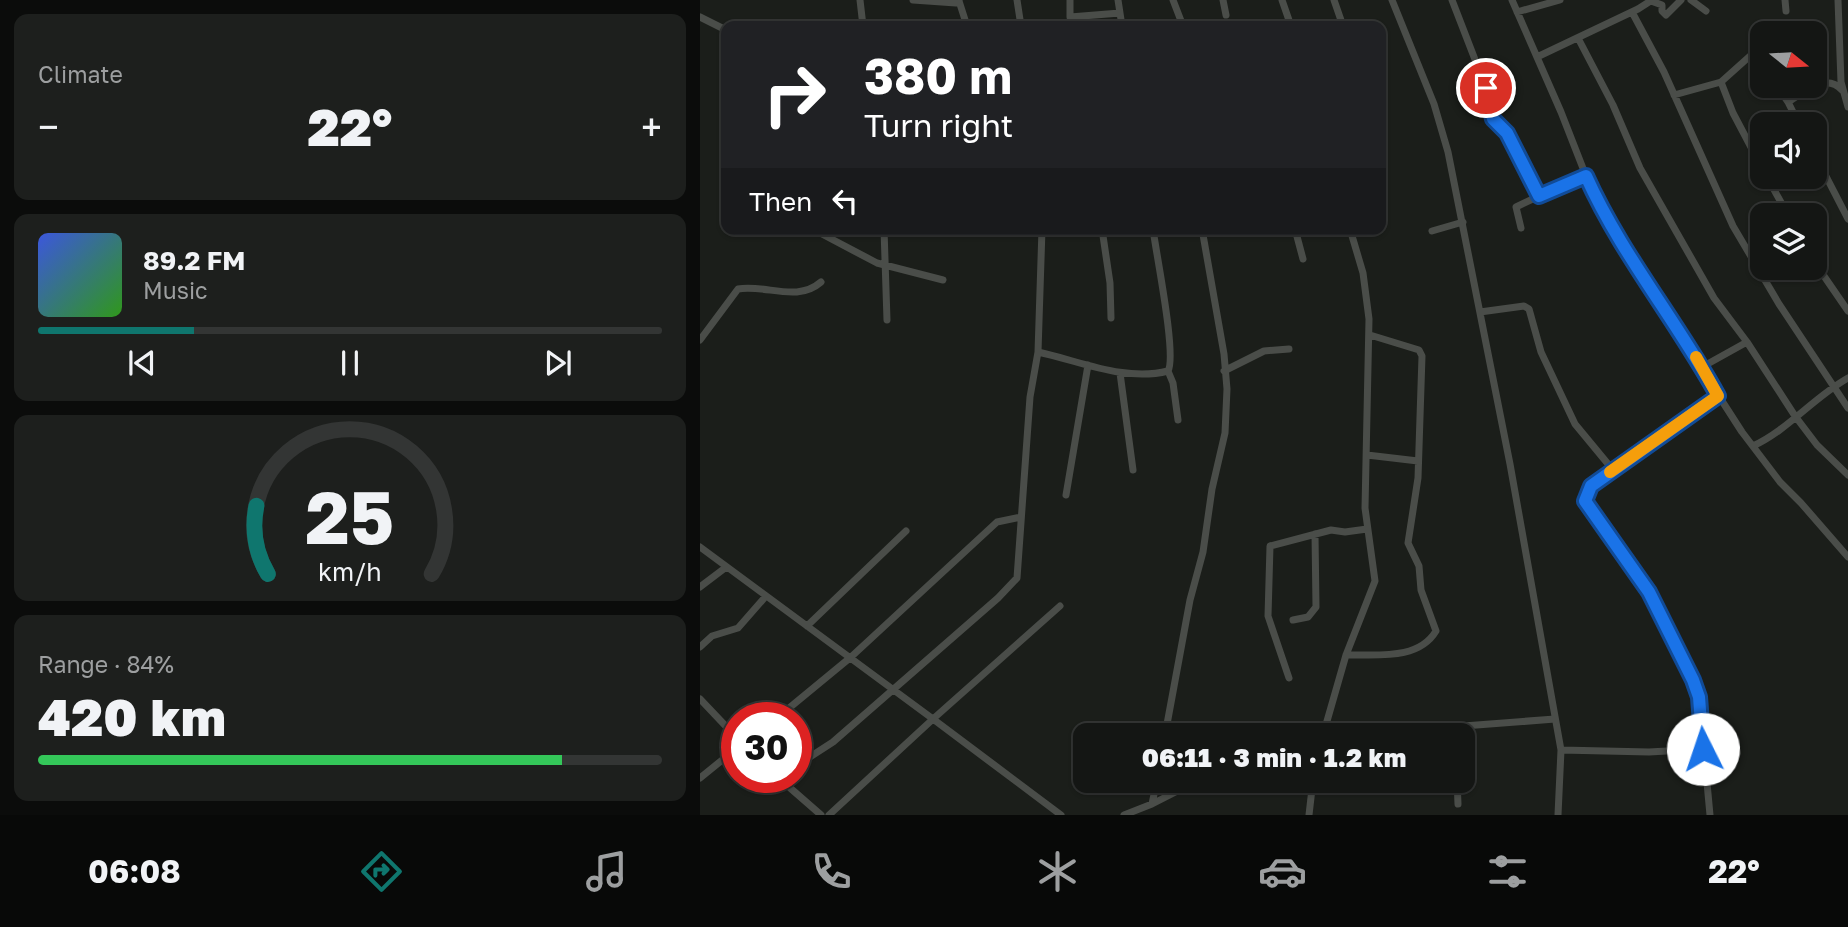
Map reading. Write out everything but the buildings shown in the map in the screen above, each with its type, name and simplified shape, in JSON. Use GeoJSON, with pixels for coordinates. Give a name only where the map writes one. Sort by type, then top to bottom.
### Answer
{"type":"FeatureCollection","features":[{"type":"Feature","properties":{"kind":"street"},"geometry":{"type":"LineString","coordinates":[[860,0],[862,21]]}},
{"type":"Feature","properties":{"kind":"street"},"geometry":{"type":"LineString","coordinates":[[913,0],[959,1],[965,21]]}},
{"type":"Feature","properties":{"kind":"street"},"geometry":{"type":"LineString","coordinates":[[1017,0],[1020,21]]}},
{"type":"Feature","properties":{"kind":"street"},"geometry":{"type":"LineString","coordinates":[[1070,0],[1070,17],[1120,13]]}},
{"type":"Feature","properties":{"kind":"street"},"geometry":{"type":"LineString","coordinates":[[1118,0],[1121,21]]}},
{"type":"Feature","properties":{"kind":"street"},"geometry":{"type":"LineString","coordinates":[[1173,0],[1181,21]]}},
{"type":"Feature","properties":{"kind":"street"},"geometry":{"type":"LineString","coordinates":[[1223,0],[1226,15]]}},
{"type":"Feature","properties":{"kind":"street"},"geometry":{"type":"LineString","coordinates":[[1282,0],[1289,21]]}},
{"type":"Feature","properties":{"kind":"street"},"geometry":{"type":"LineString","coordinates":[[1334,0],[1341,21]]}},
{"type":"Feature","properties":{"kind":"street"},"geometry":{"type":"LineString","coordinates":[[1392,0],[1443,131],[1463,222],[1561,750],[1558,815]]}},
{"type":"Feature","properties":{"kind":"street"},"geometry":{"type":"LineString","coordinates":[[1452,0],[1486,88],[1493,119],[1507,133],[1539,196]]}},
{"type":"Feature","properties":{"kind":"street"},"geometry":{"type":"LineString","coordinates":[[1511,0],[1612,230],[1753,446],[1780,482],[1848,557]]}},
{"type":"Feature","properties":{"kind":"street"},"geometry":{"type":"LineString","coordinates":[[1517,12],[1560,0]]}},
{"type":"Feature","properties":{"kind":"street"},"geometry":{"type":"LineString","coordinates":[[1537,57],[1651,1],[1661,5],[1666,15],[1681,0]]}},
{"type":"Feature","properties":{"kind":"street"},"geometry":{"type":"LineString","coordinates":[[1691,0],[1706,11]]}},
{"type":"Feature","properties":{"kind":"street"},"geometry":{"type":"LineString","coordinates":[[1785,0],[1786,11]]}},
{"type":"Feature","properties":{"kind":"street"},"geometry":{"type":"LineString","coordinates":[[1838,0],[1843,90],[1848,107]]}},
{"type":"Feature","properties":{"kind":"street"},"geometry":{"type":"LineString","coordinates":[[1633,12],[1674,95],[1714,188],[1748,254],[1848,408]]}},
{"type":"Feature","properties":{"kind":"street"},"geometry":{"type":"LineString","coordinates":[[700,17],[721,28]]}},
{"type":"Feature","properties":{"kind":"street"},"geometry":{"type":"LineString","coordinates":[[1578,38],[1613,105],[1645,178],[1714,298],[1747,342],[1795,416],[1817,445],[1848,475]]}},
{"type":"Feature","properties":{"kind":"street"},"geometry":{"type":"LineString","coordinates":[[1674,95],[1721,82],[1750,57]]}},
{"type":"Feature","properties":{"kind":"street"},"geometry":{"type":"LineString","coordinates":[[1721,82],[1732,113],[1750,146]]}},
{"type":"Feature","properties":{"kind":"street"},"geometry":{"type":"LineString","coordinates":[[1788,102],[1823,82],[1833,82],[1843,90]]}},
{"type":"Feature","properties":{"kind":"street"},"geometry":{"type":"LineString","coordinates":[[1785,98],[1793,112]]}},
{"type":"Feature","properties":{"kind":"street"},"geometry":{"type":"LineString","coordinates":[[1521,228],[1516,207],[1586,176]]}},
{"type":"Feature","properties":{"kind":"street"},"geometry":{"type":"LineString","coordinates":[[1827,178],[1848,219]]}},
{"type":"Feature","properties":{"kind":"street"},"geometry":{"type":"LineString","coordinates":[[1432,231],[1463,222]]}},
{"type":"Feature","properties":{"kind":"street"},"geometry":{"type":"LineString","coordinates":[[824,235],[884,265],[943,280]]}},
{"type":"Feature","properties":{"kind":"street"},"geometry":{"type":"LineString","coordinates":[[884,235],[887,320]]}},
{"type":"Feature","properties":{"kind":"street"},"geometry":{"type":"LineString","coordinates":[[812,756],[833,742],[1015,581],[1018,573],[1030,397],[1038,352],[1042,235]]}},
{"type":"Feature","properties":{"kind":"street"},"geometry":{"type":"LineString","coordinates":[[1103,235],[1110,283],[1111,318]]}},
{"type":"Feature","properties":{"kind":"street"},"geometry":{"type":"LineString","coordinates":[[1154,235],[1170,345],[1171,367],[1168,371]]}},
{"type":"Feature","properties":{"kind":"street"},"geometry":{"type":"LineString","coordinates":[[1167,723],[1187,612],[1203,552],[1212,489],[1223,452],[1227,389],[1203,235]]}},
{"type":"Feature","properties":{"kind":"street"},"geometry":{"type":"LineString","coordinates":[[1297,235],[1303,259]]}},
{"type":"Feature","properties":{"kind":"street"},"geometry":{"type":"LineString","coordinates":[[1326,723],[1346,655],[1371,596],[1375,566],[1367,530],[1370,335],[1363,273],[1352,235]]}},
{"type":"Feature","properties":{"kind":"street"},"geometry":{"type":"LineString","coordinates":[[1827,280],[1848,311]]}},
{"type":"Feature","properties":{"kind":"street"},"geometry":{"type":"LineString","coordinates":[[700,340],[740,288],[804,292],[816,288],[821,282]]}},
{"type":"Feature","properties":{"kind":"street"},"geometry":{"type":"LineString","coordinates":[[1480,312],[1524,306],[1529,309],[1541,352],[1575,424],[1613,470]]}},
{"type":"Feature","properties":{"kind":"street"},"geometry":{"type":"LineString","coordinates":[[1346,655],[1404,654],[1423,645],[1435,633],[1421,590],[1419,566],[1408,547],[1416,504],[1421,353],[1370,335]]}},
{"type":"Feature","properties":{"kind":"street"},"geometry":{"type":"LineString","coordinates":[[1702,367],[1747,342]]}},
{"type":"Feature","properties":{"kind":"street"},"geometry":{"type":"LineString","coordinates":[[1224,371],[1264,351],[1289,349]]}},
{"type":"Feature","properties":{"kind":"street"},"geometry":{"type":"LineString","coordinates":[[1038,352],[1120,373],[1168,371]]}},
{"type":"Feature","properties":{"kind":"street"},"geometry":{"type":"LineString","coordinates":[[1066,495],[1088,365]]}},
{"type":"Feature","properties":{"kind":"street"},"geometry":{"type":"LineString","coordinates":[[1168,371],[1173,383],[1178,420]]}},
{"type":"Feature","properties":{"kind":"street"},"geometry":{"type":"LineString","coordinates":[[1120,373],[1133,470]]}},
{"type":"Feature","properties":{"kind":"street"},"geometry":{"type":"LineString","coordinates":[[1753,446],[1778,432],[1795,416],[1848,378]]}},
{"type":"Feature","properties":{"kind":"street"},"geometry":{"type":"LineString","coordinates":[[1710,815],[1699,697],[1693,680],[1644,583],[1585,501],[1591,486],[1718,396]]}},
{"type":"Feature","properties":{"kind":"street"},"geometry":{"type":"LineString","coordinates":[[1367,455],[1418,461]]}},
{"type":"Feature","properties":{"kind":"street"},"geometry":{"type":"LineString","coordinates":[[796,702],[851,657],[998,522],[1021,517]]}},
{"type":"Feature","properties":{"kind":"street"},"geometry":{"type":"LineString","coordinates":[[1289,678],[1268,616],[1269,548],[1272,544],[1331,530],[1367,530]]}},
{"type":"Feature","properties":{"kind":"street"},"geometry":{"type":"LineString","coordinates":[[807,626],[906,531]]}},
{"type":"Feature","properties":{"kind":"street"},"geometry":{"type":"LineString","coordinates":[[1293,621],[1308,617],[1318,601],[1315,534]]}},
{"type":"Feature","properties":{"kind":"street"},"geometry":{"type":"LineString","coordinates":[[700,547],[1061,815]]}},
{"type":"Feature","properties":{"kind":"street"},"geometry":{"type":"LineString","coordinates":[[700,587],[725,568]]}},
{"type":"Feature","properties":{"kind":"street"},"geometry":{"type":"LineString","coordinates":[[700,647],[712,636],[738,628],[766,596]]}},
{"type":"Feature","properties":{"kind":"street"},"geometry":{"type":"LineString","coordinates":[[828,815],[1060,606]]}},
{"type":"Feature","properties":{"kind":"street"},"geometry":{"type":"LineString","coordinates":[[700,699],[721,721]]}},
{"type":"Feature","properties":{"kind":"street"},"geometry":{"type":"LineString","coordinates":[[1475,729],[1555,719]]}},
{"type":"Feature","properties":{"kind":"street"},"geometry":{"type":"LineString","coordinates":[[1561,750],[1649,752],[1703,749]]}},
{"type":"Feature","properties":{"kind":"street"},"geometry":{"type":"LineString","coordinates":[[700,778],[721,761]]}},
{"type":"Feature","properties":{"kind":"street"},"geometry":{"type":"LineString","coordinates":[[797,793],[821,815]]}},
{"type":"Feature","properties":{"kind":"street"},"geometry":{"type":"LineString","coordinates":[[1152,804],[1154,793]]}},
{"type":"Feature","properties":{"kind":"street"},"geometry":{"type":"LineString","coordinates":[[1124,815],[1174,793]]}},
{"type":"Feature","properties":{"kind":"street"},"geometry":{"type":"LineString","coordinates":[[1309,815],[1312,793]]}},
{"type":"Feature","properties":{"kind":"street"},"geometry":{"type":"LineString","coordinates":[[1458,793],[1458,804]]}},
{"type":"Feature","properties":{"kind":"slow traffic"},"geometry":{"type":"LineString","coordinates":[[1610,472],[1718,396],[1696,357]]}},
{"type":"Feature","properties":{"kind":"route"},"geometry":{"type":"LineString","coordinates":[[1486,88],[1493,119],[1507,133],[1539,196],[1586,176],[1612,230],[1702,367],[1718,396],[1591,486],[1585,501],[1639,575],[1693,680],[1699,697],[1703,749]]}}]}
